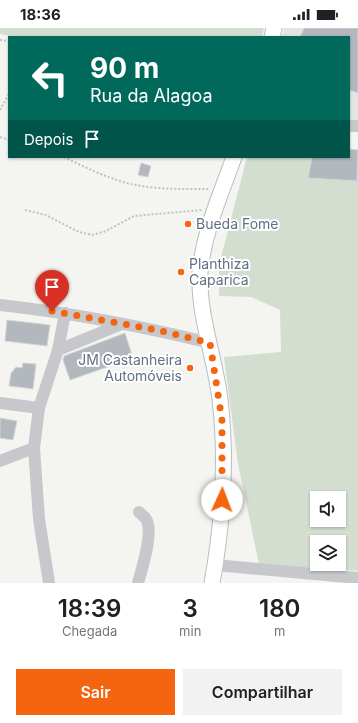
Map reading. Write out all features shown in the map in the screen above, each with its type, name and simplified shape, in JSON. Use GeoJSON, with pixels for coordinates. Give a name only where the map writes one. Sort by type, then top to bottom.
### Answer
{"type":"FeatureCollection","features":[{"type":"Feature","properties":{"kind":"main road"},"geometry":{"type":"LineString","coordinates":[[212,583],[221,524],[223,460],[220,399],[202,302],[200,273],[202,254],[234,158]]}},
{"type":"Feature","properties":{"kind":"street"},"geometry":{"type":"LineString","coordinates":[[0,305],[65,313],[157,330],[210,343]]}},
{"type":"Feature","properties":{"kind":"street"},"geometry":{"type":"LineString","coordinates":[[49,583],[39,519],[34,448],[40,408],[58,350],[65,313]]}},
{"type":"Feature","properties":{"kind":"street"},"geometry":{"type":"LineString","coordinates":[[58,350],[122,324]]}},
{"type":"Feature","properties":{"kind":"street"},"geometry":{"type":"LineString","coordinates":[[0,403],[40,408]]}},
{"type":"Feature","properties":{"kind":"street"},"geometry":{"type":"LineString","coordinates":[[0,461],[34,448]]}},
{"type":"Feature","properties":{"kind":"street"},"geometry":{"type":"LineString","coordinates":[[138,583],[147,545],[148,527],[146,519],[139,512]]}},
{"type":"Feature","properties":{"kind":"street"},"geometry":{"type":"LineString","coordinates":[[215,566],[340,580],[358,578]]}},
{"type":"Feature","properties":{"kind":"path"},"geometry":{"type":"LineString","coordinates":[[0,110],[8,96]]}},
{"type":"Feature","properties":{"kind":"path"},"geometry":{"type":"LineString","coordinates":[[66,158],[115,180],[136,185],[183,189],[223,189]]}},
{"type":"Feature","properties":{"kind":"path"},"geometry":{"type":"LineString","coordinates":[[25,210],[46,215],[79,232],[92,235],[106,231],[134,216],[216,210]]}},
{"type":"Feature","properties":{"kind":"shaded area"},"geometry":{"type":"Polygon","coordinates":[[[0,28],[264,28],[262,36],[11,36],[0,34],[0,28]]]}},
{"type":"Feature","properties":{"kind":"shaded area"},"geometry":{"type":"Polygon","coordinates":[[[284,28],[358,28],[358,130],[350,130],[350,36],[282,36],[284,28]]]}},
{"type":"Feature","properties":{"kind":"shaded area"},"geometry":{"type":"Polygon","coordinates":[[[247,158],[312,158],[308,178],[357,181],[358,176],[358,571],[346,570],[346,535],[310,535],[310,568],[259,564],[238,464],[224,357],[281,352],[280,310],[251,297],[219,296],[219,265],[247,158]]]}},
{"type":"Feature","properties":{"kind":"building"},"geometry":{"type":"Polygon","coordinates":[[[304,28],[358,28],[358,93],[350,90],[350,36],[300,36],[304,28]]]}},
{"type":"Feature","properties":{"kind":"building"},"geometry":{"type":"Polygon","coordinates":[[[350,149],[358,150],[357,181],[308,178],[312,158],[350,158],[350,149]]]}},
{"type":"Feature","properties":{"kind":"building"},"geometry":{"type":"Polygon","coordinates":[[[141,163],[151,166],[148,177],[138,175],[141,163]]]}},
{"type":"Feature","properties":{"kind":"building"},"geometry":{"type":"Polygon","coordinates":[[[7,320],[50,325],[47,346],[5,341],[7,320]]]}},
{"type":"Feature","properties":{"kind":"building"},"geometry":{"type":"Polygon","coordinates":[[[125,333],[133,358],[70,380],[63,360],[64,356],[125,333]]]}},
{"type":"Feature","properties":{"kind":"building"},"geometry":{"type":"Polygon","coordinates":[[[23,363],[36,364],[33,389],[9,386],[11,373],[16,367],[22,368],[23,363]]]}},
{"type":"Feature","properties":{"kind":"building"},"geometry":{"type":"Polygon","coordinates":[[[0,418],[17,421],[13,440],[0,438],[0,418]]]}},
{"type":"Feature","properties":{"kind":"place","name":"Bueda Fome"},"geometry":{"type":"Point","coordinates":[188,224]}},
{"type":"Feature","properties":{"kind":"place","name":"Planthiza Caparica"},"geometry":{"type":"Point","coordinates":[181,272]}},
{"type":"Feature","properties":{"kind":"place","name":"JM Castanheira Automóveis"},"geometry":{"type":"Point","coordinates":[190,368]}},
{"type":"Feature","properties":{"kind":"route"},"geometry":{"type":"LineString","coordinates":[[52,311],[157,330],[210,343],[220,399],[222,420],[222,500]]}}]}
